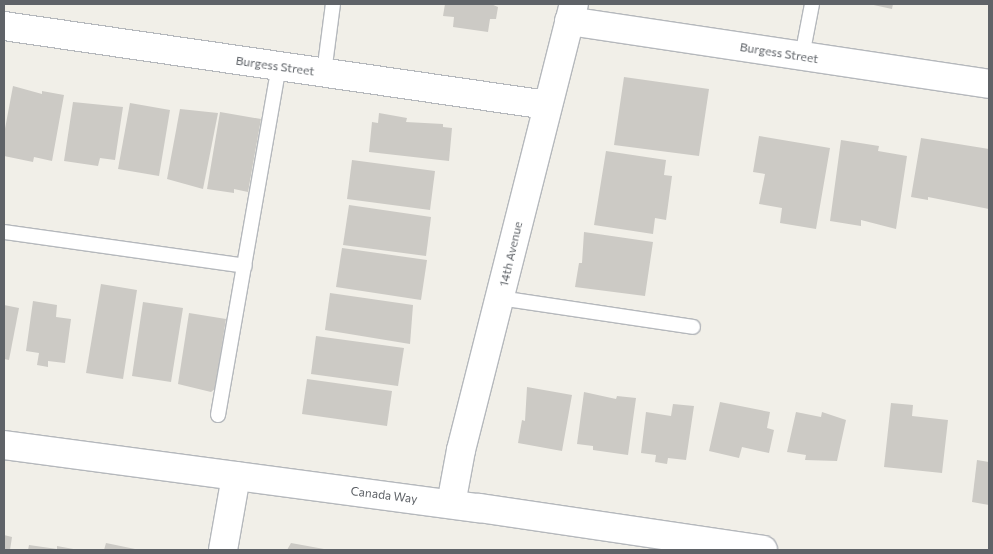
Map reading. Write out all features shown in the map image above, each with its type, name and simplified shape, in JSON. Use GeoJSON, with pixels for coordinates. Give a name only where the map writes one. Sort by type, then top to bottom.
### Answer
{"type":"FeatureCollection","features":[{"type":"Feature","properties":{"kind":"street","name":"Burgess Street"},"geometry":{"type":"LineString","coordinates":[[572,12],[802,56],[989,84]]}},
{"type":"Feature","properties":{"kind":"street","name":"14th Avenue"},"geometry":{"type":"LineString","coordinates":[[451,504],[461,450],[572,12]]}},
{"type":"Feature","properties":{"kind":"street","name":"Burgess Street"},"geometry":{"type":"LineString","coordinates":[[4,26],[547,105]]}},
{"type":"Feature","properties":{"kind":"street","name":"Canada Way"},"geometry":{"type":"LineString","coordinates":[[4,445],[451,504],[657,542],[762,550]]}},
{"type":"Feature","properties":{"kind":"street"},"geometry":{"type":"LineString","coordinates":[[222,550],[236,476]]}},
{"type":"Feature","properties":{"kind":"lane"},"geometry":{"type":"LineString","coordinates":[[324,73],[333,4]]}},
{"type":"Feature","properties":{"kind":"lane"},"geometry":{"type":"LineString","coordinates":[[802,56],[812,4]]}},
{"type":"Feature","properties":{"kind":"lane"},"geometry":{"type":"LineString","coordinates":[[218,415],[279,66]]}},
{"type":"Feature","properties":{"kind":"lane"},"geometry":{"type":"LineString","coordinates":[[4,232],[245,266]]}},
{"type":"Feature","properties":{"kind":"lane"},"geometry":{"type":"LineString","coordinates":[[500,298],[693,328]]}},
{"type":"Feature","properties":{"kind":"building"},"geometry":{"type":"Polygon","coordinates":[[[445,4],[491,4],[498,7],[496,19],[490,19],[488,32],[453,27],[454,17],[443,16],[445,4]]]}},
{"type":"Feature","properties":{"kind":"building"},"geometry":{"type":"Polygon","coordinates":[[[869,4],[893,4],[892,9],[869,4]]]}},
{"type":"Feature","properties":{"kind":"building"},"geometry":{"type":"Polygon","coordinates":[[[624,77],[709,89],[699,156],[614,145],[624,77]]]}},
{"type":"Feature","properties":{"kind":"building"},"geometry":{"type":"Polygon","coordinates":[[[13,86],[42,94],[42,91],[64,95],[52,161],[34,157],[33,162],[4,156],[4,134],[13,86]]]}},
{"type":"Feature","properties":{"kind":"building"},"geometry":{"type":"Polygon","coordinates":[[[73,102],[123,107],[115,160],[100,158],[98,166],[64,161],[73,102]]]}},
{"type":"Feature","properties":{"kind":"building"},"geometry":{"type":"Polygon","coordinates":[[[130,103],[170,110],[159,176],[118,169],[130,103]]]}},
{"type":"Feature","properties":{"kind":"building"},"geometry":{"type":"Polygon","coordinates":[[[180,109],[218,113],[203,189],[167,179],[180,109]]]}},
{"type":"Feature","properties":{"kind":"building"},"geometry":{"type":"Polygon","coordinates":[[[220,112],[261,119],[248,192],[234,189],[234,193],[207,189],[220,112]]]}},
{"type":"Feature","properties":{"kind":"building"},"geometry":{"type":"Polygon","coordinates":[[[379,113],[407,118],[406,122],[443,124],[443,127],[452,128],[449,161],[369,152],[372,122],[378,123],[379,113]]]}},
{"type":"Feature","properties":{"kind":"building"},"geometry":{"type":"Polygon","coordinates":[[[759,136],[830,148],[816,229],[780,223],[782,208],[759,204],[765,174],[753,172],[759,136]]]}},
{"type":"Feature","properties":{"kind":"building"},"geometry":{"type":"Polygon","coordinates":[[[921,138],[989,149],[989,209],[928,197],[928,200],[911,197],[921,138]]]}},
{"type":"Feature","properties":{"kind":"building"},"geometry":{"type":"Polygon","coordinates":[[[841,140],[879,146],[878,151],[907,156],[896,229],[861,220],[861,226],[830,221],[841,140]]]}},
{"type":"Feature","properties":{"kind":"building"},"geometry":{"type":"Polygon","coordinates":[[[606,151],[666,160],[664,175],[672,176],[666,220],[655,218],[653,234],[594,225],[606,151]]]}},
{"type":"Feature","properties":{"kind":"building"},"geometry":{"type":"Polygon","coordinates":[[[352,160],[435,171],[430,210],[347,199],[352,160]]]}},
{"type":"Feature","properties":{"kind":"building"},"geometry":{"type":"Polygon","coordinates":[[[349,205],[431,217],[426,256],[343,245],[349,205]]]}},
{"type":"Feature","properties":{"kind":"building"},"geometry":{"type":"Polygon","coordinates":[[[584,232],[653,242],[645,296],[575,287],[579,263],[582,263],[584,232]]]}},
{"type":"Feature","properties":{"kind":"building"},"geometry":{"type":"Polygon","coordinates":[[[342,248],[427,260],[421,300],[336,287],[342,248]]]}},
{"type":"Feature","properties":{"kind":"building"},"geometry":{"type":"Polygon","coordinates":[[[101,284],[137,290],[123,379],[86,373],[101,284]]]}},
{"type":"Feature","properties":{"kind":"building"},"geometry":{"type":"Polygon","coordinates":[[[330,293],[413,305],[410,344],[325,330],[330,293]]]}},
{"type":"Feature","properties":{"kind":"building"},"geometry":{"type":"Polygon","coordinates":[[[33,301],[57,305],[56,317],[71,319],[65,363],[48,361],[48,367],[37,365],[39,353],[26,351],[33,301]]]}},
{"type":"Feature","properties":{"kind":"building"},"geometry":{"type":"Polygon","coordinates":[[[143,302],[183,308],[171,382],[132,376],[143,302]]]}},
{"type":"Feature","properties":{"kind":"building"},"geometry":{"type":"Polygon","coordinates":[[[4,305],[19,308],[9,360],[4,359],[4,305]]]}},
{"type":"Feature","properties":{"kind":"building"},"geometry":{"type":"Polygon","coordinates":[[[189,313],[226,319],[215,389],[211,392],[178,384],[189,313]]]}},
{"type":"Feature","properties":{"kind":"building"},"geometry":{"type":"Polygon","coordinates":[[[316,336],[404,348],[398,386],[311,374],[316,336]]]}},
{"type":"Feature","properties":{"kind":"building"},"geometry":{"type":"Polygon","coordinates":[[[307,379],[392,391],[387,426],[302,414],[307,379]]]}},
{"type":"Feature","properties":{"kind":"building"},"geometry":{"type":"Polygon","coordinates":[[[527,387],[572,395],[562,451],[518,443],[522,420],[525,421],[527,387]]]}},
{"type":"Feature","properties":{"kind":"building"},"geometry":{"type":"Polygon","coordinates":[[[584,392],[616,399],[617,396],[636,398],[628,455],[593,450],[593,446],[577,444],[584,392]]]}},
{"type":"Feature","properties":{"kind":"building"},"geometry":{"type":"Polygon","coordinates":[[[720,402],[770,412],[767,428],[774,430],[769,453],[742,447],[739,458],[709,451],[720,402]]]}},
{"type":"Feature","properties":{"kind":"building"},"geometry":{"type":"Polygon","coordinates":[[[891,403],[913,405],[912,416],[948,420],[942,473],[884,467],[891,403]]]}},
{"type":"Feature","properties":{"kind":"building"},"geometry":{"type":"Polygon","coordinates":[[[673,404],[694,406],[686,460],[668,458],[667,464],[655,462],[656,455],[641,453],[646,412],[671,416],[673,404]]]}},
{"type":"Feature","properties":{"kind":"building"},"geometry":{"type":"Polygon","coordinates":[[[796,412],[821,417],[822,412],[846,420],[837,461],[805,460],[806,455],[787,452],[796,412]]]}},
{"type":"Feature","properties":{"kind":"building"},"geometry":{"type":"Polygon","coordinates":[[[977,460],[989,462],[989,505],[972,502],[977,460]]]}},
{"type":"Feature","properties":{"kind":"building"},"geometry":{"type":"Polygon","coordinates":[[[4,535],[12,537],[10,550],[4,550],[4,535]]]}},
{"type":"Feature","properties":{"kind":"building"},"geometry":{"type":"Polygon","coordinates":[[[106,543],[135,549],[135,550],[104,550],[106,543]]]}},
{"type":"Feature","properties":{"kind":"building"},"geometry":{"type":"Polygon","coordinates":[[[291,543],[324,549],[324,550],[287,550],[291,543]]]}},
{"type":"Feature","properties":{"kind":"building"},"geometry":{"type":"Polygon","coordinates":[[[29,545],[57,549],[57,546],[79,550],[28,550],[29,545]]]}}]}
